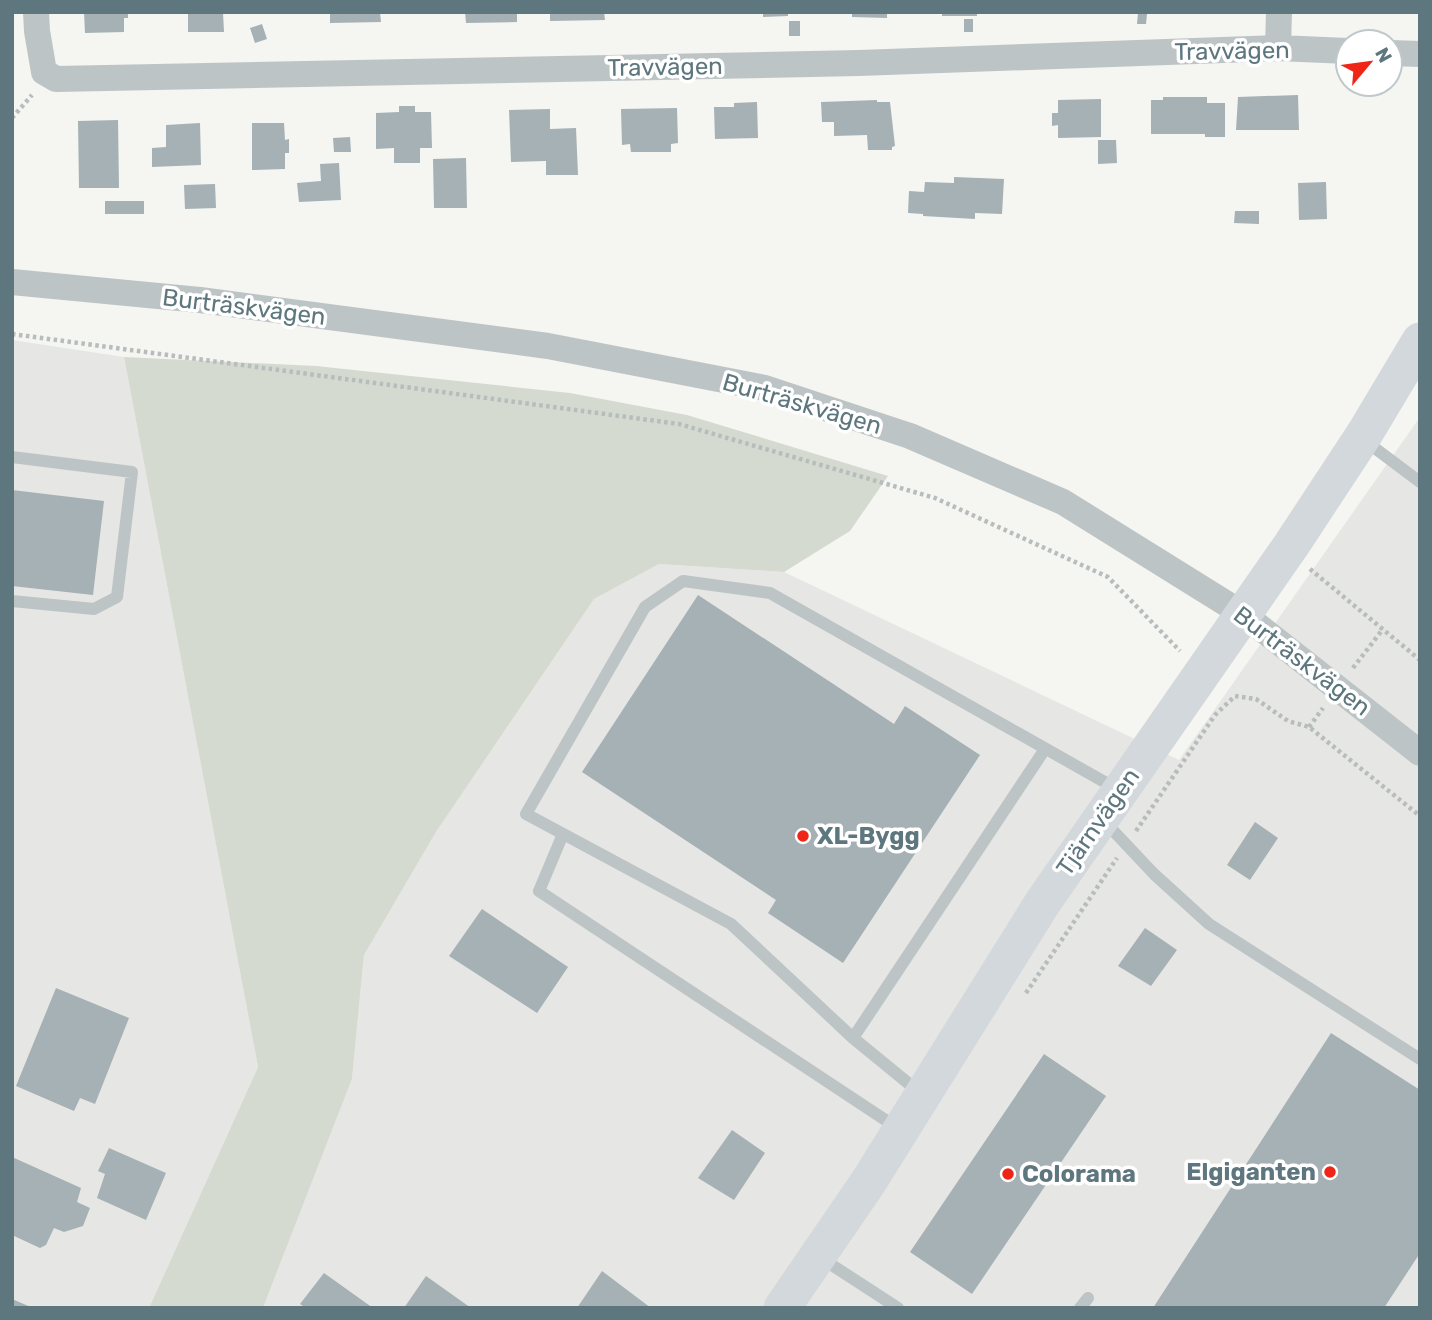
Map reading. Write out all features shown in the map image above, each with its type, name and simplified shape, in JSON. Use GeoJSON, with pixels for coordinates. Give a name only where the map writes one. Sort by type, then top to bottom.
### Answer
{"type":"FeatureCollection","features":[{"type":"Feature","properties":{"kind":"street","name":"Travvägen"},"geometry":{"type":"LineString","coordinates":[[36,12],[44,72],[56,79],[859,63],[1278,48],[1334,50]]}},
{"type":"Feature","properties":{"kind":"street"},"geometry":{"type":"LineString","coordinates":[[1278,48],[1279,12]]}},
{"type":"Feature","properties":{"kind":"street","name":"Burträskvägen"},"geometry":{"type":"LineString","coordinates":[[12,282],[200,300],[534,344],[765,388],[910,436],[1063,502],[1242,614],[1420,753]]}},
{"type":"Feature","properties":{"kind":"street","name":"Tjärnvägen"},"geometry":{"type":"LineString","coordinates":[[782,1308],[901,1130],[1043,902],[1292,544],[1365,433],[1420,341]]}},
{"type":"Feature","properties":{"kind":"lane"},"geometry":{"type":"LineString","coordinates":[[1365,433],[1376,449],[1420,482]]}},
{"type":"Feature","properties":{"kind":"lane"},"geometry":{"type":"LineString","coordinates":[[12,457],[132,472],[117,597],[93,609],[12,601]]}},
{"type":"Feature","properties":{"kind":"lane"},"geometry":{"type":"LineString","coordinates":[[922,1095],[853,1038],[731,925],[526,814],[645,607],[683,581],[770,593],[1045,749],[1111,805],[1126,845],[1209,924],[1420,1059]]}},
{"type":"Feature","properties":{"kind":"lane"},"geometry":{"type":"LineString","coordinates":[[853,1038],[1045,749]]}},
{"type":"Feature","properties":{"kind":"lane"},"geometry":{"type":"LineString","coordinates":[[563,834],[539,891],[901,1130]]}},
{"type":"Feature","properties":{"kind":"lane"},"geometry":{"type":"LineString","coordinates":[[818,1256],[898,1308]]}},
{"type":"Feature","properties":{"kind":"path"},"geometry":{"type":"LineString","coordinates":[[12,334],[679,424],[935,498],[1108,578],[1174,646],[1235,696],[1256,699],[1288,721],[1309,727],[1420,816]]}},
{"type":"Feature","properties":{"kind":"path"},"geometry":{"type":"LineString","coordinates":[[1305,565],[1420,660]]}},
{"type":"Feature","properties":{"kind":"path"},"geometry":{"type":"LineString","coordinates":[[1021,1000],[1215,715],[1235,696]]}},
{"type":"Feature","properties":{"kind":"shaded area"},"geometry":{"type":"Polygon","coordinates":[[[12,340],[124,357],[258,1067],[149,1308],[12,1308],[12,340]]]}},
{"type":"Feature","properties":{"kind":"shaded area"},"geometry":{"type":"Polygon","coordinates":[[[124,357],[316,366],[570,393],[687,415],[888,476],[850,531],[784,572],[659,564],[594,599],[436,832],[364,955],[352,1079],[263,1308],[149,1308],[258,1067],[124,357]]]}},
{"type":"Feature","properties":{"kind":"shaded area"},"geometry":{"type":"Polygon","coordinates":[[[1420,417],[1420,1308],[263,1308],[352,1079],[364,955],[436,832],[594,599],[659,564],[784,572],[1179,760],[1420,417]]]}},
{"type":"Feature","properties":{"kind":"building"},"geometry":{"type":"Polygon","coordinates":[[[84,12],[128,12],[128,18],[124,18],[124,32],[85,33],[84,12]]]}},
{"type":"Feature","properties":{"kind":"building"},"geometry":{"type":"Polygon","coordinates":[[[188,12],[223,12],[224,32],[188,32],[188,12]]]}},
{"type":"Feature","properties":{"kind":"building"},"geometry":{"type":"Polygon","coordinates":[[[330,12],[380,12],[381,22],[330,23],[330,12]]]}},
{"type":"Feature","properties":{"kind":"building"},"geometry":{"type":"Polygon","coordinates":[[[465,12],[517,12],[517,22],[466,23],[465,12]]]}},
{"type":"Feature","properties":{"kind":"building"},"geometry":{"type":"Polygon","coordinates":[[[550,12],[604,12],[605,20],[550,21],[550,12]]]}},
{"type":"Feature","properties":{"kind":"building"},"geometry":{"type":"Polygon","coordinates":[[[763,12],[788,12],[788,16],[763,17],[763,12]]]}},
{"type":"Feature","properties":{"kind":"building"},"geometry":{"type":"Polygon","coordinates":[[[852,12],[887,12],[887,18],[852,17],[852,12]]]}},
{"type":"Feature","properties":{"kind":"building"},"geometry":{"type":"Polygon","coordinates":[[[942,12],[977,12],[977,16],[942,16],[942,12]]]}},
{"type":"Feature","properties":{"kind":"building"},"geometry":{"type":"Polygon","coordinates":[[[1138,13],[1147,14],[1146,24],[1137,24],[1138,13]]]}},
{"type":"Feature","properties":{"kind":"building"},"geometry":{"type":"Polygon","coordinates":[[[964,19],[973,19],[973,32],[964,32],[964,19]]]}},
{"type":"Feature","properties":{"kind":"building"},"geometry":{"type":"Polygon","coordinates":[[[789,21],[800,21],[800,36],[789,36],[789,21]]]}},
{"type":"Feature","properties":{"kind":"building"},"geometry":{"type":"Polygon","coordinates":[[[262,24],[267,39],[255,43],[250,28],[262,24]]]}},
{"type":"Feature","properties":{"kind":"building"},"geometry":{"type":"Polygon","coordinates":[[[1298,95],[1299,130],[1236,130],[1238,97],[1298,95]]]}},
{"type":"Feature","properties":{"kind":"building"},"geometry":{"type":"Polygon","coordinates":[[[1163,97],[1207,97],[1207,103],[1225,103],[1225,137],[1205,137],[1205,134],[1151,134],[1151,100],[1163,100],[1163,97]]]}},
{"type":"Feature","properties":{"kind":"building"},"geometry":{"type":"Polygon","coordinates":[[[1101,99],[1101,137],[1058,138],[1058,125],[1052,126],[1052,113],[1058,113],[1058,100],[1101,99]]]}},
{"type":"Feature","properties":{"kind":"building"},"geometry":{"type":"Polygon","coordinates":[[[757,102],[758,138],[715,139],[714,107],[734,107],[734,103],[757,102]]]}},
{"type":"Feature","properties":{"kind":"building"},"geometry":{"type":"Polygon","coordinates":[[[821,102],[890,102],[895,146],[892,150],[868,150],[867,135],[834,136],[834,122],[822,122],[821,102]]]}},
{"type":"Feature","properties":{"kind":"building"},"geometry":{"type":"Polygon","coordinates":[[[399,106],[415,106],[415,112],[431,112],[432,148],[420,148],[420,163],[394,163],[394,148],[376,149],[376,113],[399,112],[399,106]]]}},
{"type":"Feature","properties":{"kind":"building"},"geometry":{"type":"Polygon","coordinates":[[[677,108],[678,143],[671,144],[671,152],[631,152],[630,144],[622,145],[621,109],[677,108]]]}},
{"type":"Feature","properties":{"kind":"building"},"geometry":{"type":"Polygon","coordinates":[[[550,109],[550,129],[576,128],[578,175],[546,175],[546,161],[511,162],[509,110],[550,109]]]}},
{"type":"Feature","properties":{"kind":"building"},"geometry":{"type":"Polygon","coordinates":[[[118,120],[119,188],[79,188],[78,121],[118,120]]]}},
{"type":"Feature","properties":{"kind":"building"},"geometry":{"type":"Polygon","coordinates":[[[200,123],[201,165],[152,167],[152,148],[166,147],[166,125],[200,123]]]}},
{"type":"Feature","properties":{"kind":"building"},"geometry":{"type":"Polygon","coordinates":[[[252,123],[284,123],[285,140],[289,139],[289,153],[285,153],[285,169],[252,170],[252,123]]]}},
{"type":"Feature","properties":{"kind":"building"},"geometry":{"type":"Polygon","coordinates":[[[350,137],[351,152],[334,152],[333,138],[350,137]]]}},
{"type":"Feature","properties":{"kind":"building"},"geometry":{"type":"Polygon","coordinates":[[[1098,140],[1116,140],[1117,163],[1098,164],[1098,140]]]}},
{"type":"Feature","properties":{"kind":"building"},"geometry":{"type":"Polygon","coordinates":[[[466,158],[467,208],[434,208],[433,159],[466,158]]]}},
{"type":"Feature","properties":{"kind":"building"},"geometry":{"type":"Polygon","coordinates":[[[339,163],[341,200],[299,202],[297,183],[321,181],[320,164],[339,163]]]}},
{"type":"Feature","properties":{"kind":"building"},"geometry":{"type":"Polygon","coordinates":[[[954,177],[1004,179],[1002,214],[975,213],[975,219],[908,213],[909,191],[924,192],[925,182],[954,183],[954,177]]]}},
{"type":"Feature","properties":{"kind":"building"},"geometry":{"type":"Polygon","coordinates":[[[1326,182],[1327,219],[1299,220],[1298,183],[1326,182]]]}},
{"type":"Feature","properties":{"kind":"building"},"geometry":{"type":"Polygon","coordinates":[[[215,184],[216,208],[185,209],[184,185],[215,184]]]}},
{"type":"Feature","properties":{"kind":"building"},"geometry":{"type":"Polygon","coordinates":[[[105,201],[144,201],[144,214],[105,214],[105,201]]]}},
{"type":"Feature","properties":{"kind":"building"},"geometry":{"type":"Polygon","coordinates":[[[1235,211],[1259,211],[1259,224],[1234,223],[1235,211]]]}},
{"type":"Feature","properties":{"kind":"building"},"geometry":{"type":"Polygon","coordinates":[[[12,490],[104,501],[93,595],[12,586],[12,490]]]}},
{"type":"Feature","properties":{"kind":"building","name":"XL-Bygg"},"geometry":{"type":"Polygon","coordinates":[[[698,595],[894,724],[905,706],[980,755],[843,963],[768,913],[776,900],[582,772],[698,595]]]}},
{"type":"Feature","properties":{"kind":"building"},"geometry":{"type":"Polygon","coordinates":[[[1255,822],[1278,838],[1250,880],[1227,865],[1255,822]]]}},
{"type":"Feature","properties":{"kind":"building"},"geometry":{"type":"Polygon","coordinates":[[[482,909],[568,967],[537,1013],[449,956],[482,909]]]}},
{"type":"Feature","properties":{"kind":"building"},"geometry":{"type":"Polygon","coordinates":[[[1145,928],[1177,950],[1151,986],[1118,966],[1145,928]]]}},
{"type":"Feature","properties":{"kind":"building"},"geometry":{"type":"Polygon","coordinates":[[[56,988],[129,1018],[95,1104],[80,1098],[74,1111],[16,1086],[56,988]]]}},
{"type":"Feature","properties":{"kind":"building","name":"Elgiganten"},"geometry":{"type":"Polygon","coordinates":[[[1331,1033],[1420,1090],[1420,1253],[1384,1308],[1153,1308],[1331,1033]]]}},
{"type":"Feature","properties":{"kind":"building","name":"Colorama"},"geometry":{"type":"Polygon","coordinates":[[[1044,1054],[1106,1096],[972,1294],[910,1252],[1044,1054]]]}},
{"type":"Feature","properties":{"kind":"building"},"geometry":{"type":"Polygon","coordinates":[[[732,1130],[765,1153],[734,1200],[698,1178],[732,1130]]]}},
{"type":"Feature","properties":{"kind":"building"},"geometry":{"type":"Polygon","coordinates":[[[109,1148],[166,1173],[146,1220],[97,1198],[105,1174],[98,1171],[109,1148]]]}},
{"type":"Feature","properties":{"kind":"building"},"geometry":{"type":"Polygon","coordinates":[[[12,1157],[81,1188],[77,1202],[90,1208],[83,1226],[64,1232],[54,1228],[46,1245],[40,1248],[12,1235],[12,1157]]]}},
{"type":"Feature","properties":{"kind":"building"},"geometry":{"type":"Polygon","coordinates":[[[602,1271],[651,1308],[577,1308],[602,1271]]]}},
{"type":"Feature","properties":{"kind":"building"},"geometry":{"type":"Polygon","coordinates":[[[324,1273],[373,1308],[306,1308],[300,1304],[324,1273]]]}},
{"type":"Feature","properties":{"kind":"building"},"geometry":{"type":"Polygon","coordinates":[[[426,1276],[471,1308],[404,1308],[426,1276]]]}},
{"type":"Feature","properties":{"kind":"building"},"geometry":{"type":"Polygon","coordinates":[[[12,1299],[33,1308],[12,1308],[12,1299]]]}},
{"type":"Feature","properties":{"kind":"place","name":"XL-Bygg"},"geometry":{"type":"Point","coordinates":[803,836]}},
{"type":"Feature","properties":{"kind":"place","name":"Elgiganten"},"geometry":{"type":"Point","coordinates":[1330,1172]}},
{"type":"Feature","properties":{"kind":"place","name":"Colorama"},"geometry":{"type":"Point","coordinates":[1008,1174]}}]}
